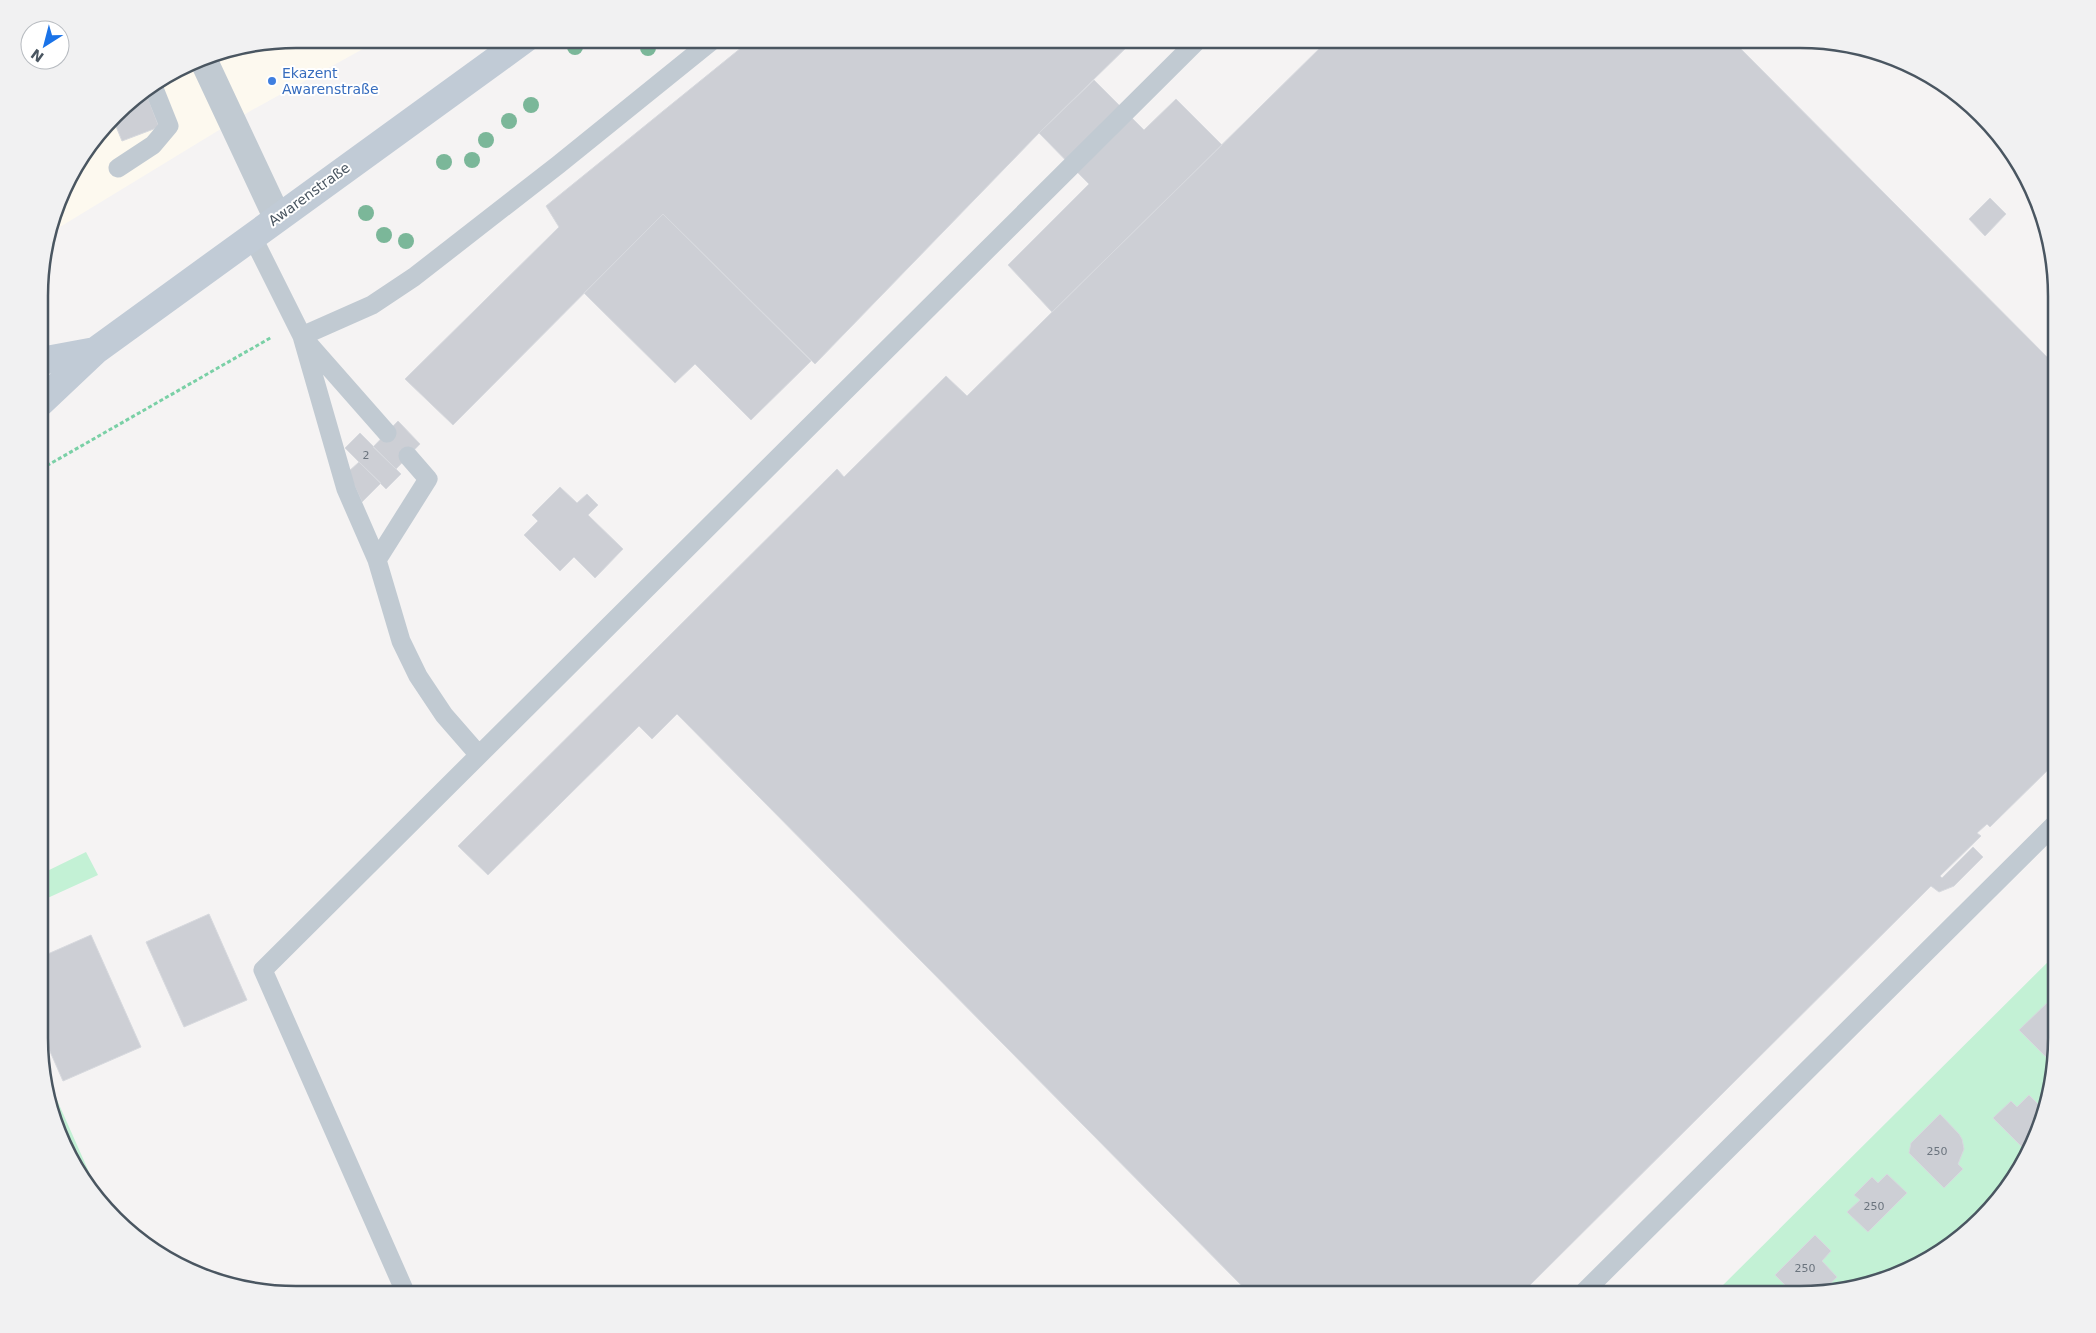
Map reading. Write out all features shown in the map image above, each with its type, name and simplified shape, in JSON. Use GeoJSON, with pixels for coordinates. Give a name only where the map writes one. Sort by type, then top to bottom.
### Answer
{"type":"FeatureCollection","features":[{"type":"Feature","properties":{"kind":"street","name":"Awarenstraße"},"geometry":{"type":"LineString","coordinates":[[48,395],[95,351],[513,48]]}},
{"type":"Feature","properties":{"kind":"street"},"geometry":{"type":"LineString","coordinates":[[205,64],[277,218]]}},
{"type":"Feature","properties":{"kind":"street","name":"Awarenstraße"},"geometry":{"type":"LineString","coordinates":[[48,360],[95,351]]}},
{"type":"Feature","properties":{"kind":"lane"},"geometry":{"type":"LineString","coordinates":[[300,330],[372,305],[414,277],[558,165],[703,48]]}},
{"type":"Feature","properties":{"kind":"lane"},"geometry":{"type":"LineString","coordinates":[[402,1286],[263,970],[478,754],[1191,48]]}},
{"type":"Feature","properties":{"kind":"lane"},"geometry":{"type":"LineString","coordinates":[[118,168],[153,145],[168,126],[155,91]]}},
{"type":"Feature","properties":{"kind":"lane"},"geometry":{"type":"LineString","coordinates":[[252,236],[300,330],[346,489],[377,560],[401,640],[418,676],[444,715],[478,754]]}},
{"type":"Feature","properties":{"kind":"lane"},"geometry":{"type":"LineString","coordinates":[[300,330],[387,433]]}},
{"type":"Feature","properties":{"kind":"lane"},"geometry":{"type":"LineString","coordinates":[[377,560],[428,479],[408,456]]}},
{"type":"Feature","properties":{"kind":"lane"},"geometry":{"type":"LineString","coordinates":[[1590,1286],[2048,831]]}},
{"type":"Feature","properties":{"kind":"path"},"geometry":{"type":"LineString","coordinates":[[48,465],[300,330]]}},
{"type":"Feature","properties":{"kind":"shaded area"},"geometry":{"type":"Polygon","coordinates":[[[279,48],[365,48],[252,110],[57,229],[66,200],[81,171],[99,144],[132,109],[171,81],[200,66],[247,52],[279,48]]]}},
{"type":"Feature","properties":{"kind":"green space"},"geometry":{"type":"Polygon","coordinates":[[[86,852],[98,875],[48,898],[48,871],[86,852]]]}},
{"type":"Feature","properties":{"kind":"green space"},"geometry":{"type":"Polygon","coordinates":[[[2048,962],[2048,1054],[2040,1102],[2030,1133],[2015,1162],[1997,1189],[1976,1213],[1952,1234],[1925,1252],[1896,1267],[1865,1277],[1817,1285],[1722,1286],[2048,962]]]}},
{"type":"Feature","properties":{"kind":"green space"},"geometry":{"type":"Polygon","coordinates":[[[54,1092],[93,1180],[66,1133],[54,1092]]]}},
{"type":"Feature","properties":{"kind":"building"},"geometry":{"type":"Polygon","coordinates":[[[741,48],[1126,48],[1039,133],[815,364],[663,214],[453,425],[405,379],[559,227],[546,206],[741,48]]]}},
{"type":"Feature","properties":{"kind":"building"},"geometry":{"type":"Polygon","coordinates":[[[1320,48],[1740,48],[2048,358],[2048,770],[1990,827],[1987,824],[1977,833],[1981,836],[1940,876],[1942,878],[1973,847],[1983,857],[1954,886],[1939,892],[1931,886],[1529,1286],[1242,1286],[677,714],[652,739],[639,726],[488,875],[458,846],[837,469],[844,477],[946,376],[967,396],[1320,48]]]}},
{"type":"Feature","properties":{"kind":"building"},"geometry":{"type":"Polygon","coordinates":[[[1094,80],[1144,130],[1176,99],[1222,145],[1052,312],[1008,265],[1089,184],[1039,133],[1094,80]]]}},
{"type":"Feature","properties":{"kind":"building"},"geometry":{"type":"Polygon","coordinates":[[[147,97],[159,127],[122,141],[115,125],[147,97]]]}},
{"type":"Feature","properties":{"kind":"building"},"geometry":{"type":"Polygon","coordinates":[[[1990,198],[2006,214],[1985,236],[1969,219],[1990,198]]]}},
{"type":"Feature","properties":{"kind":"building"},"geometry":{"type":"Polygon","coordinates":[[[663,214],[811,361],[751,420],[695,364],[675,383],[584,293],[663,214]]]}},
{"type":"Feature","properties":{"kind":"building"},"geometry":{"type":"Polygon","coordinates":[[[398,421],[420,444],[396,469],[373,447],[398,421]]]}},
{"type":"Feature","properties":{"kind":"building"},"geometry":{"type":"Polygon","coordinates":[[[360,433],[401,474],[386,489],[345,448],[360,433]]]}},
{"type":"Feature","properties":{"kind":"building"},"geometry":{"type":"Polygon","coordinates":[[[359,462],[381,483],[362,502],[348,472],[359,462]]]}},
{"type":"Feature","properties":{"kind":"building"},"geometry":{"type":"Polygon","coordinates":[[[560,487],[577,503],[587,494],[598,505],[588,515],[623,549],[595,578],[574,557],[560,571],[524,535],[538,521],[532,515],[560,487]]]}},
{"type":"Feature","properties":{"kind":"building"},"geometry":{"type":"Polygon","coordinates":[[[209,914],[247,1000],[184,1027],[146,942],[209,914]]]}},
{"type":"Feature","properties":{"kind":"building"},"geometry":{"type":"Polygon","coordinates":[[[91,935],[141,1047],[63,1081],[48,1047],[48,954],[91,935]]]}},
{"type":"Feature","properties":{"kind":"building"},"geometry":{"type":"Polygon","coordinates":[[[2048,1002],[2047,1058],[2019,1030],[2048,1002]]]}},
{"type":"Feature","properties":{"kind":"building"},"geometry":{"type":"Polygon","coordinates":[[[2029,1095],[2039,1105],[2030,1133],[2022,1147],[1993,1118],[2011,1101],[2017,1107],[2029,1095]]]}},
{"type":"Feature","properties":{"kind":"building"},"geometry":{"type":"Polygon","coordinates":[[[1940,1114],[1959,1134],[1964,1149],[1958,1164],[1963,1169],[1944,1188],[1909,1153],[1911,1143],[1940,1114]]]}},
{"type":"Feature","properties":{"kind":"building"},"geometry":{"type":"Polygon","coordinates":[[[1887,1174],[1907,1193],[1868,1232],[1847,1212],[1860,1200],[1854,1195],[1872,1177],[1878,1183],[1887,1174]]]}},
{"type":"Feature","properties":{"kind":"building"},"geometry":{"type":"Polygon","coordinates":[[[1815,1235],[1831,1251],[1822,1261],[1837,1277],[1830,1283],[1786,1286],[1775,1275],[1815,1235]]]}},
{"type":"Feature","properties":{"kind":"place","name":"Ekazent Awarenstraße"},"geometry":{"type":"Point","coordinates":[272,81]}}]}
